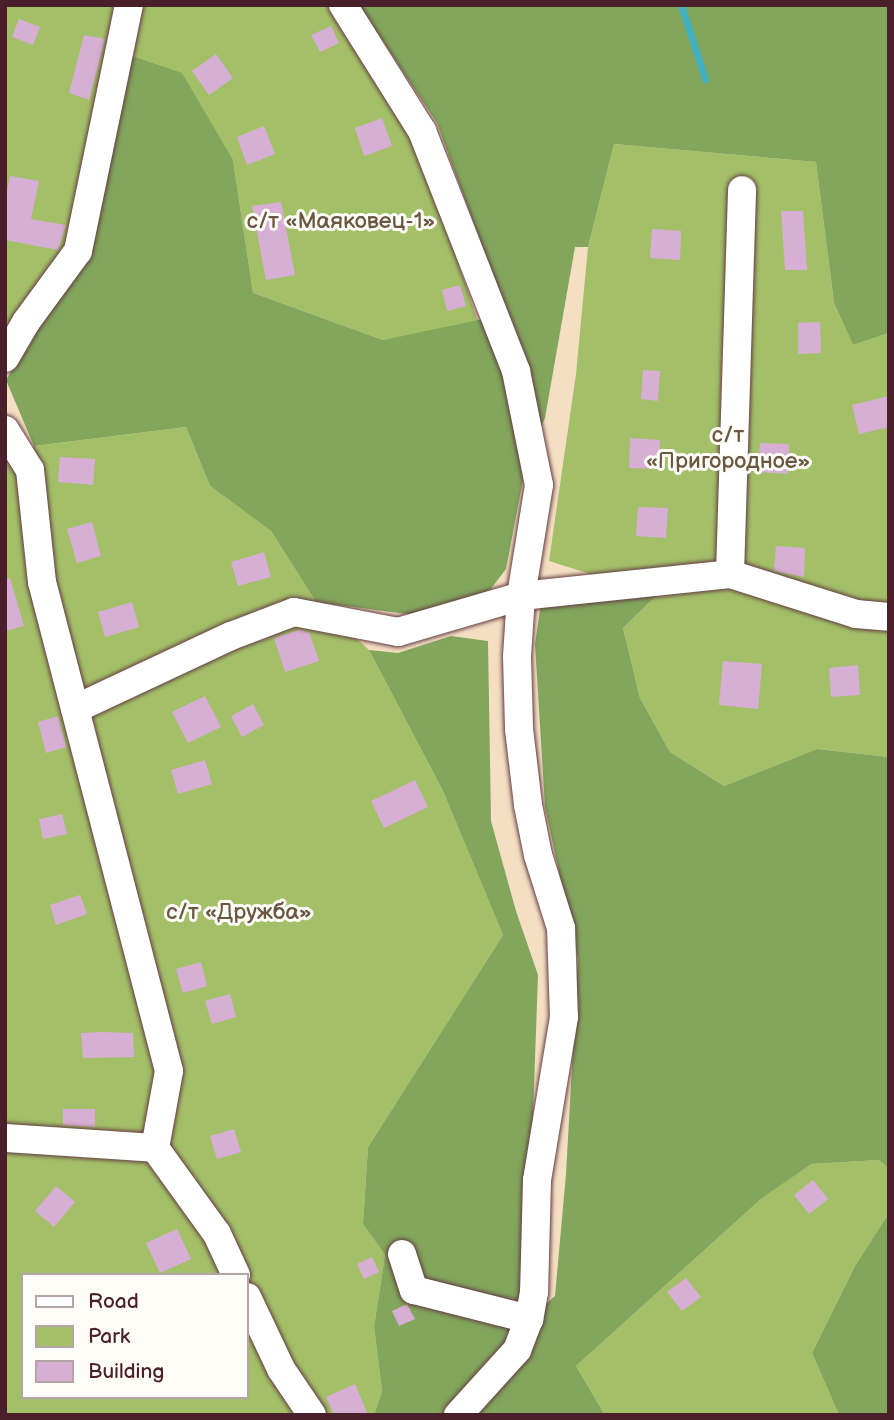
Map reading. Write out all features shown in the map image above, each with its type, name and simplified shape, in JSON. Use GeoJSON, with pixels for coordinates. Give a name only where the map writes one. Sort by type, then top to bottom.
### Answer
{"type":"FeatureCollection","features":[{"type":"Feature","properties":{"kind":"street"},"geometry":{"type":"LineString","coordinates":[[5,358],[26,323],[78,251],[129,5]]}},
{"type":"Feature","properties":{"kind":"street"},"geometry":{"type":"LineString","coordinates":[[344,5],[422,131],[516,371],[539,485],[522,596],[517,656],[521,742],[528,805],[538,855],[561,928],[564,1017],[537,1180],[534,1293],[529,1319],[517,1350],[458,1415]]}},
{"type":"Feature","properties":{"kind":"street"},"geometry":{"type":"LineString","coordinates":[[730,574],[742,190]]}},
{"type":"Feature","properties":{"kind":"street"},"geometry":{"type":"LineString","coordinates":[[5,430],[30,470],[42,582],[169,1071],[155,1148],[217,1234],[235,1273]]}},
{"type":"Feature","properties":{"kind":"street"},"geometry":{"type":"LineString","coordinates":[[75,709],[231,636],[294,612],[398,632],[522,596],[730,574],[856,614],[889,617]]}},
{"type":"Feature","properties":{"kind":"street"},"geometry":{"type":"LineString","coordinates":[[5,1139],[155,1148]]}},
{"type":"Feature","properties":{"kind":"street"},"geometry":{"type":"LineString","coordinates":[[402,1254],[414,1290],[529,1319]]}},
{"type":"Feature","properties":{"kind":"street"},"geometry":{"type":"LineString","coordinates":[[248,1299],[281,1369],[312,1415]]}},
{"type":"Feature","properties":{"kind":"green space","name":"с/т «Маяковец-1»"},"geometry":{"type":"Polygon","coordinates":[[[5,5],[331,5],[416,137],[478,322],[383,340],[253,293],[233,160],[72,254],[5,341],[5,5]]]}},
{"type":"Feature","properties":{"kind":"green space"},"geometry":{"type":"Polygon","coordinates":[[[359,5],[889,5],[889,333],[853,345],[834,303],[816,162],[614,144],[588,247],[575,247],[545,418],[527,459],[506,569],[490,590],[414,615],[316,602],[271,531],[210,486],[186,427],[34,446],[6,380],[36,329],[91,256],[129,55],[182,73],[233,160],[253,293],[383,340],[507,314],[437,123],[359,5]]]}},
{"type":"Feature","properties":{"kind":"green space","name":"с/т «Пригородное»"},"geometry":{"type":"Polygon","coordinates":[[[614,144],[816,162],[834,303],[853,345],[889,333],[889,757],[817,749],[724,786],[670,752],[640,698],[623,628],[657,595],[549,561],[576,374],[588,247],[614,144]]]}},
{"type":"Feature","properties":{"kind":"green space","name":"с/т «Дружба»"},"geometry":{"type":"Polygon","coordinates":[[[186,427],[210,486],[271,531],[316,602],[369,650],[443,791],[503,935],[368,1147],[363,1224],[385,1255],[374,1327],[382,1391],[374,1415],[5,1415],[5,446],[13,455],[34,446],[186,427]]]}},
{"type":"Feature","properties":{"kind":"green space"},"geometry":{"type":"Polygon","coordinates":[[[657,595],[623,628],[640,698],[670,752],[724,786],[817,749],[889,757],[889,1168],[879,1160],[811,1164],[761,1199],[576,1366],[605,1415],[374,1415],[382,1391],[374,1327],[385,1255],[363,1224],[368,1147],[503,935],[443,791],[369,650],[398,653],[451,636],[488,641],[491,821],[516,911],[538,975],[533,1115],[541,1308],[555,1296],[566,1174],[578,959],[545,807],[535,644],[541,603],[657,595]]]}},
{"type":"Feature","properties":{"kind":"green space"},"geometry":{"type":"Polygon","coordinates":[[[880,1160],[889,1168],[889,1213],[855,1266],[812,1353],[839,1415],[605,1415],[576,1366],[761,1199],[810,1164],[880,1160]]]}},
{"type":"Feature","properties":{"kind":"green space"},"geometry":{"type":"Polygon","coordinates":[[[889,1213],[889,1415],[839,1415],[812,1353],[855,1266],[889,1213]]]}},
{"type":"Feature","properties":{"kind":"building"},"geometry":{"type":"Polygon","coordinates":[[[19,19],[40,27],[33,45],[12,37],[19,19]]]}},
{"type":"Feature","properties":{"kind":"building"},"geometry":{"type":"Polygon","coordinates":[[[331,26],[339,43],[320,52],[311,35],[331,26]]]}},
{"type":"Feature","properties":{"kind":"building"},"geometry":{"type":"Polygon","coordinates":[[[84,35],[105,39],[89,100],[69,93],[84,35]]]}},
{"type":"Feature","properties":{"kind":"building"},"geometry":{"type":"Polygon","coordinates":[[[216,54],[233,78],[209,95],[192,71],[216,54]]]}},
{"type":"Feature","properties":{"kind":"building"},"geometry":{"type":"Polygon","coordinates":[[[382,118],[392,146],[364,156],[355,128],[382,118]]]}},
{"type":"Feature","properties":{"kind":"building"},"geometry":{"type":"Polygon","coordinates":[[[264,126],[275,154],[247,165],[237,137],[264,126]]]}},
{"type":"Feature","properties":{"kind":"building"},"geometry":{"type":"Polygon","coordinates":[[[10,176],[39,181],[31,219],[66,225],[58,250],[5,240],[5,201],[10,176]]]}},
{"type":"Feature","properties":{"kind":"building"},"geometry":{"type":"Polygon","coordinates":[[[281,202],[295,275],[266,280],[252,206],[281,202]]]}},
{"type":"Feature","properties":{"kind":"building"},"geometry":{"type":"Polygon","coordinates":[[[781,211],[803,211],[807,270],[785,270],[781,211]]]}},
{"type":"Feature","properties":{"kind":"building"},"geometry":{"type":"Polygon","coordinates":[[[652,229],[681,231],[680,260],[650,258],[652,229]]]}},
{"type":"Feature","properties":{"kind":"building"},"geometry":{"type":"Polygon","coordinates":[[[460,285],[466,306],[447,311],[442,290],[460,285]]]}},
{"type":"Feature","properties":{"kind":"building"},"geometry":{"type":"Polygon","coordinates":[[[820,322],[821,353],[798,354],[798,323],[820,322]]]}},
{"type":"Feature","properties":{"kind":"building"},"geometry":{"type":"Polygon","coordinates":[[[643,370],[660,371],[658,401],[641,399],[643,370]]]}},
{"type":"Feature","properties":{"kind":"building"},"geometry":{"type":"Polygon","coordinates":[[[889,396],[889,427],[859,434],[852,405],[889,396]]]}},
{"type":"Feature","properties":{"kind":"building"},"geometry":{"type":"Polygon","coordinates":[[[630,438],[660,440],[658,469],[629,468],[630,438]]]}},
{"type":"Feature","properties":{"kind":"building"},"geometry":{"type":"Polygon","coordinates":[[[760,443],[789,444],[788,474],[758,472],[760,443]]]}},
{"type":"Feature","properties":{"kind":"building"},"geometry":{"type":"Polygon","coordinates":[[[60,457],[95,459],[93,485],[58,482],[60,457]]]}},
{"type":"Feature","properties":{"kind":"building"},"geometry":{"type":"Polygon","coordinates":[[[638,507],[668,508],[666,538],[636,536],[638,507]]]}},
{"type":"Feature","properties":{"kind":"building"},"geometry":{"type":"Polygon","coordinates":[[[92,522],[101,556],[77,563],[67,529],[92,522]]]}},
{"type":"Feature","properties":{"kind":"building"},"geometry":{"type":"Polygon","coordinates":[[[776,546],[805,548],[804,577],[774,571],[776,546]]]}},
{"type":"Feature","properties":{"kind":"building"},"geometry":{"type":"Polygon","coordinates":[[[264,552],[271,577],[238,586],[231,562],[264,552]]]}},
{"type":"Feature","properties":{"kind":"building"},"geometry":{"type":"Polygon","coordinates":[[[10,578],[24,626],[5,631],[5,579],[10,578]]]}},
{"type":"Feature","properties":{"kind":"building"},"geometry":{"type":"Polygon","coordinates":[[[132,602],[139,627],[105,637],[98,612],[132,602]]]}},
{"type":"Feature","properties":{"kind":"building"},"geometry":{"type":"Polygon","coordinates":[[[299,630],[309,632],[319,661],[285,672],[274,638],[299,630]]]}},
{"type":"Feature","properties":{"kind":"building"},"geometry":{"type":"Polygon","coordinates":[[[723,661],[762,664],[758,709],[719,705],[723,661]]]}},
{"type":"Feature","properties":{"kind":"building"},"geometry":{"type":"Polygon","coordinates":[[[858,665],[860,695],[831,697],[829,668],[858,665]]]}},
{"type":"Feature","properties":{"kind":"building"},"geometry":{"type":"Polygon","coordinates":[[[205,696],[221,727],[188,743],[172,712],[205,696]]]}},
{"type":"Feature","properties":{"kind":"building"},"geometry":{"type":"Polygon","coordinates":[[[253,704],[264,725],[242,737],[231,716],[253,704]]]}},
{"type":"Feature","properties":{"kind":"building"},"geometry":{"type":"Polygon","coordinates":[[[58,716],[66,747],[46,753],[38,722],[58,716]]]}},
{"type":"Feature","properties":{"kind":"building"},"geometry":{"type":"Polygon","coordinates":[[[205,760],[212,784],[178,794],[171,770],[205,760]]]}},
{"type":"Feature","properties":{"kind":"building"},"geometry":{"type":"Polygon","coordinates":[[[415,780],[428,807],[384,828],[371,801],[415,780]]]}},
{"type":"Feature","properties":{"kind":"building"},"geometry":{"type":"Polygon","coordinates":[[[62,814],[67,834],[43,839],[39,819],[62,814]]]}},
{"type":"Feature","properties":{"kind":"building"},"geometry":{"type":"Polygon","coordinates":[[[80,895],[87,914],[56,925],[50,905],[80,895]]]}},
{"type":"Feature","properties":{"kind":"building"},"geometry":{"type":"Polygon","coordinates":[[[201,962],[207,986],[183,993],[176,969],[201,962]]]}},
{"type":"Feature","properties":{"kind":"building"},"geometry":{"type":"Polygon","coordinates":[[[230,994],[236,1017],[212,1024],[205,1001],[230,994]]]}},
{"type":"Feature","properties":{"kind":"building"},"geometry":{"type":"Polygon","coordinates":[[[81,1033],[133,1033],[134,1057],[83,1058],[81,1033]]]}},
{"type":"Feature","properties":{"kind":"building"},"geometry":{"type":"Polygon","coordinates":[[[63,1109],[95,1109],[95,1127],[63,1125],[63,1109]]]}},
{"type":"Feature","properties":{"kind":"building"},"geometry":{"type":"Polygon","coordinates":[[[234,1129],[241,1152],[217,1159],[210,1136],[234,1129]]]}},
{"type":"Feature","properties":{"kind":"building"},"geometry":{"type":"Polygon","coordinates":[[[813,1180],[828,1199],[809,1214],[794,1195],[813,1180]]]}},
{"type":"Feature","properties":{"kind":"building"},"geometry":{"type":"Polygon","coordinates":[[[56,1186],[75,1202],[54,1227],[35,1211],[56,1186]]]}},
{"type":"Feature","properties":{"kind":"building"},"geometry":{"type":"Polygon","coordinates":[[[177,1229],[191,1259],[160,1273],[146,1243],[177,1229]]]}},
{"type":"Feature","properties":{"kind":"building"},"geometry":{"type":"Polygon","coordinates":[[[372,1257],[379,1272],[364,1279],[357,1264],[372,1257]]]}},
{"type":"Feature","properties":{"kind":"building"},"geometry":{"type":"Polygon","coordinates":[[[686,1278],[701,1297],[682,1311],[667,1292],[686,1278]]]}},
{"type":"Feature","properties":{"kind":"building"},"geometry":{"type":"Polygon","coordinates":[[[407,1304],[415,1319],[399,1326],[392,1311],[407,1304]]]}},
{"type":"Feature","properties":{"kind":"building"},"geometry":{"type":"Polygon","coordinates":[[[355,1384],[368,1415],[334,1415],[326,1397],[355,1384]]]}},
{"type":"Feature","properties":{"kind":"waterway"},"geometry":{"type":"LineString","coordinates":[[681,5],[705,79]]}}]}
